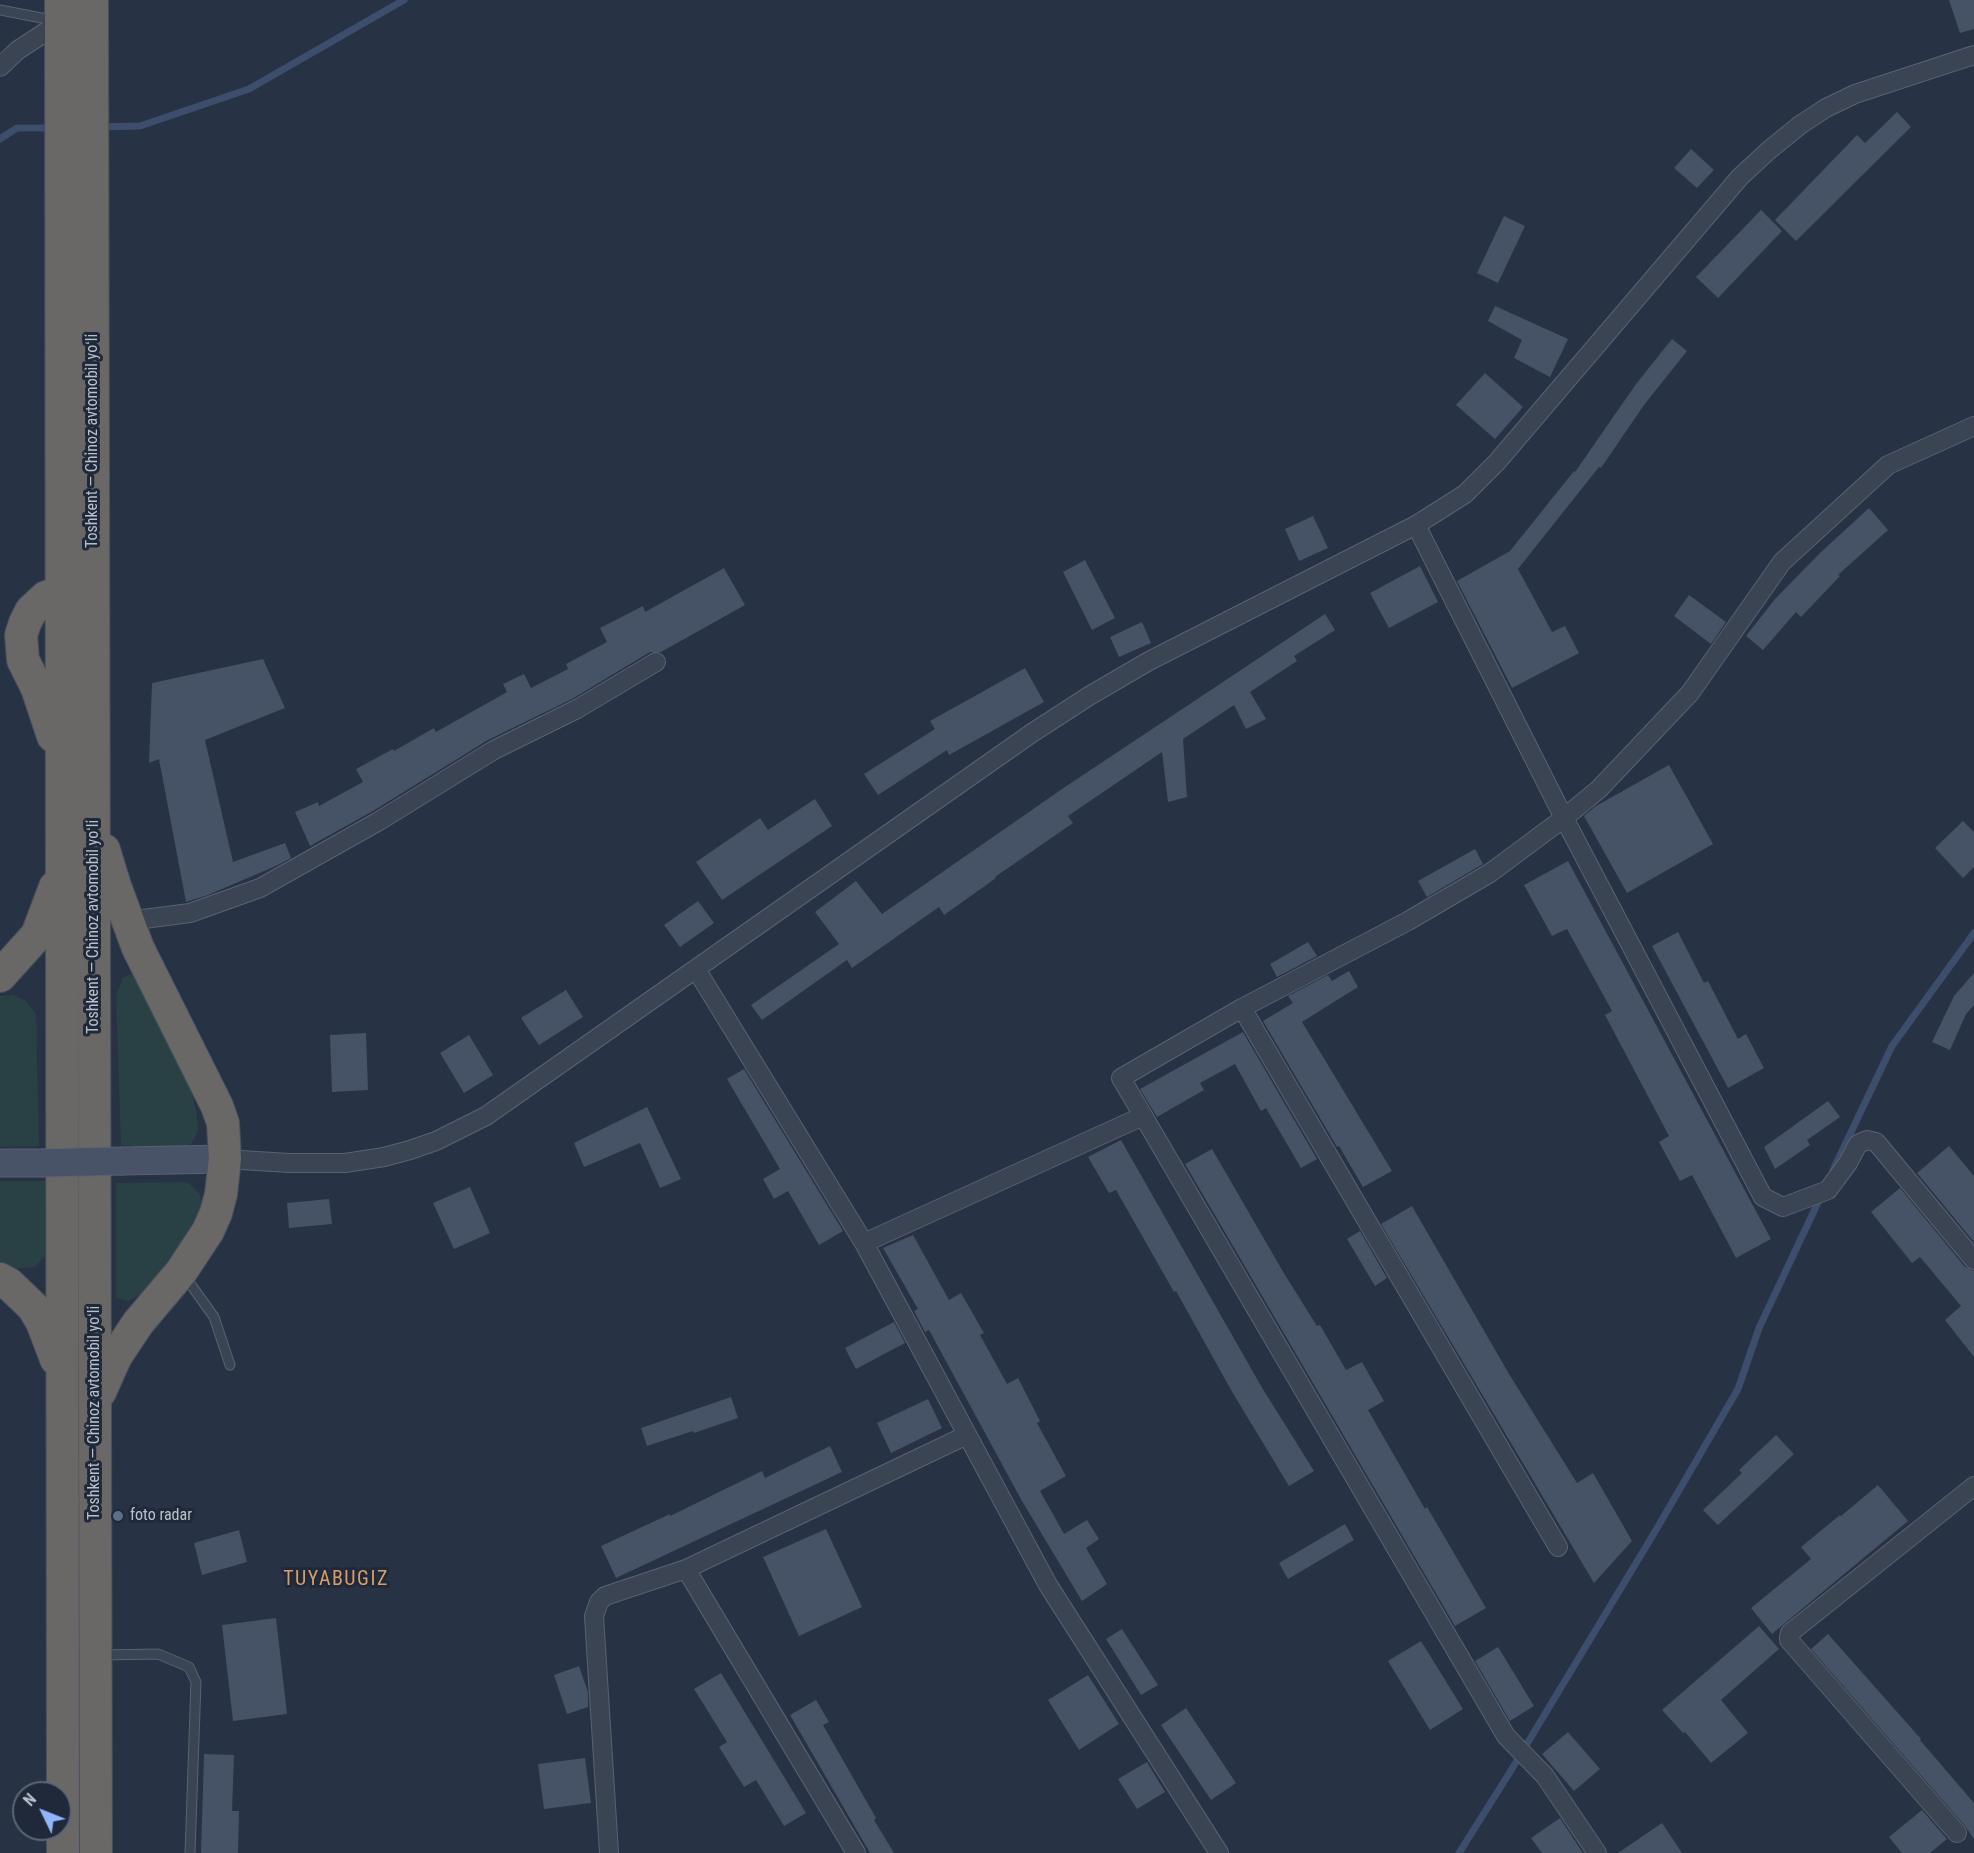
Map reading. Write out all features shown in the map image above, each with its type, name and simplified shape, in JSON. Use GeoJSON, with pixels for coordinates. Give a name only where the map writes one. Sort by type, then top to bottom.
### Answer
{"type":"FeatureCollection","features":[{"type":"Feature","properties":{"kind":"highway","name":"Toshkent — Chinoz avtomobil yoʻli"},"geometry":{"type":"LineString","coordinates":[[92,0],[96,1853]]}},
{"type":"Feature","properties":{"kind":"highway","name":"Toshkent — Chinoz avtomobil yoʻli"},"geometry":{"type":"LineString","coordinates":[[61,11],[62,592],[46,597],[31,611],[23,629],[21,648],[23,660],[37,688],[62,765],[63,1853]]}},
{"type":"Feature","properties":{"kind":"highway"},"geometry":{"type":"LineString","coordinates":[[62,592],[86,598],[93,605]]}},
{"type":"Feature","properties":{"kind":"highway"},"geometry":{"type":"LineString","coordinates":[[94,814],[115,886],[138,948],[217,1106],[223,1123],[225,1159],[221,1194],[208,1231],[181,1272],[138,1323],[116,1356],[95,1404]]}},
{"type":"Feature","properties":{"kind":"highway"},"geometry":{"type":"LineString","coordinates":[[0,976],[37,935],[62,863]]}},
{"type":"Feature","properties":{"kind":"highway"},"geometry":{"type":"LineString","coordinates":[[0,1279],[9,1284],[33,1307],[42,1322],[63,1380]]}},
{"type":"Feature","properties":{"kind":"highway"},"geometry":{"type":"LineString","coordinates":[[63,1597],[69,1609],[80,1613],[90,1609],[95,1600]]}},
{"type":"Feature","properties":{"kind":"main road"},"geometry":{"type":"LineString","coordinates":[[0,1163],[225,1159]]}},
{"type":"Feature","properties":{"kind":"street"},"geometry":{"type":"LineString","coordinates":[[0,67],[61,11]]}},
{"type":"Feature","properties":{"kind":"street"},"geometry":{"type":"LineString","coordinates":[[225,1159],[289,1163],[345,1163],[410,1150],[436,1141],[486,1116],[1032,733],[1089,696],[1149,661],[1416,525],[1465,494],[1497,462],[1725,195],[1768,151],[1800,125],[1826,108],[1855,94],[1974,55]]}},
{"type":"Feature","properties":{"kind":"street"},"geometry":{"type":"LineString","coordinates":[[1597,1853],[1545,1776],[1506,1736],[1121,1078],[1242,1008],[1408,921],[1490,873],[1564,818],[1599,789],[1690,693],[1782,562],[1888,465],[1974,426]]}},
{"type":"Feature","properties":{"kind":"street"},"geometry":{"type":"LineString","coordinates":[[1416,525],[1564,818],[1763,1197],[1783,1206],[1828,1190],[1843,1171],[1858,1144],[1867,1140],[1876,1142],[1974,1260]]}},
{"type":"Feature","properties":{"kind":"street"},"geometry":{"type":"LineString","coordinates":[[128,921],[190,913],[260,888],[379,821],[494,750],[577,709],[656,662]]}},
{"type":"Feature","properties":{"kind":"street"},"geometry":{"type":"LineString","coordinates":[[696,969],[864,1243],[1047,1585],[1219,1853]]}},
{"type":"Feature","properties":{"kind":"street"},"geometry":{"type":"LineString","coordinates":[[1242,1008],[1558,1547]]}},
{"type":"Feature","properties":{"kind":"street"},"geometry":{"type":"LineString","coordinates":[[864,1243],[1143,1116]]}},
{"type":"Feature","properties":{"kind":"street"},"geometry":{"type":"LineString","coordinates":[[609,1853],[594,1616],[599,1602],[605,1596],[686,1569],[967,1436]]}},
{"type":"Feature","properties":{"kind":"street"},"geometry":{"type":"LineString","coordinates":[[1957,1833],[1797,1649],[1789,1636],[1974,1486]]}},
{"type":"Feature","properties":{"kind":"street"},"geometry":{"type":"LineString","coordinates":[[686,1569],[856,1853]]}},
{"type":"Feature","properties":{"kind":"lane"},"geometry":{"type":"LineString","coordinates":[[0,10],[61,11]]}},
{"type":"Feature","properties":{"kind":"lane"},"geometry":{"type":"LineString","coordinates":[[181,1272],[214,1317],[230,1365]]}},
{"type":"Feature","properties":{"kind":"lane"},"geometry":{"type":"LineString","coordinates":[[96,1655],[158,1654],[189,1667],[196,1682],[190,1853]]}},
{"type":"Feature","properties":{"kind":"green space"},"geometry":{"type":"Polygon","coordinates":[[[131,974],[139,977],[192,1091],[198,1131],[192,1143],[179,1150],[121,1145],[116,994],[123,978],[131,974]]]}},
{"type":"Feature","properties":{"kind":"green space"},"geometry":{"type":"Polygon","coordinates":[[[13,995],[26,1001],[36,1014],[39,1146],[0,1147],[0,996],[13,995]]]}},
{"type":"Feature","properties":{"kind":"green space"},"geometry":{"type":"Polygon","coordinates":[[[0,1181],[45,1181],[45,1256],[35,1267],[15,1269],[0,1262],[0,1181]]]}},
{"type":"Feature","properties":{"kind":"green space"},"geometry":{"type":"Polygon","coordinates":[[[188,1182],[200,1194],[202,1206],[181,1243],[144,1292],[129,1301],[116,1298],[116,1183],[188,1182]]]}},
{"type":"Feature","properties":{"kind":"building"},"geometry":{"type":"Polygon","coordinates":[[[1949,0],[1974,0],[1974,29],[1960,33],[1949,0]]]}},
{"type":"Feature","properties":{"kind":"building"},"geometry":{"type":"Polygon","coordinates":[[[1897,112],[1911,127],[1796,241],[1775,220],[1857,135],[1865,143],[1897,112]]]}},
{"type":"Feature","properties":{"kind":"building"},"geometry":{"type":"Polygon","coordinates":[[[1691,149],[1714,170],[1697,188],[1674,168],[1691,149]]]}},
{"type":"Feature","properties":{"kind":"building"},"geometry":{"type":"Polygon","coordinates":[[[1761,210],[1782,231],[1718,298],[1696,277],[1761,210]]]}},
{"type":"Feature","properties":{"kind":"building"},"geometry":{"type":"Polygon","coordinates":[[[1504,216],[1525,226],[1498,283],[1477,273],[1504,216]]]}},
{"type":"Feature","properties":{"kind":"building"},"geometry":{"type":"Polygon","coordinates":[[[1495,306],[1568,339],[1550,377],[1514,358],[1522,340],[1488,321],[1495,306]]]}},
{"type":"Feature","properties":{"kind":"building"},"geometry":{"type":"Polygon","coordinates":[[[1672,339],[1687,351],[1644,405],[1601,468],[1599,467],[1518,569],[1552,632],[1565,626],[1579,653],[1512,688],[1457,581],[1510,551],[1575,472],[1636,384],[1672,339]]]}},
{"type":"Feature","properties":{"kind":"building"},"geometry":{"type":"Polygon","coordinates":[[[1485,373],[1523,407],[1495,439],[1456,405],[1485,373]]]}},
{"type":"Feature","properties":{"kind":"building"},"geometry":{"type":"Polygon","coordinates":[[[1869,508],[1888,530],[1838,575],[1840,576],[1801,617],[1796,612],[1763,650],[1746,636],[1775,599],[1869,508]]]}},
{"type":"Feature","properties":{"kind":"building"},"geometry":{"type":"Polygon","coordinates":[[[1313,516],[1328,548],[1299,561],[1285,529],[1313,516]]]}},
{"type":"Feature","properties":{"kind":"building"},"geometry":{"type":"Polygon","coordinates":[[[1085,560],[1115,618],[1092,630],[1063,572],[1085,560]]]}},
{"type":"Feature","properties":{"kind":"building"},"geometry":{"type":"Polygon","coordinates":[[[1420,566],[1438,602],[1389,628],[1370,593],[1420,566]]]}},
{"type":"Feature","properties":{"kind":"building"},"geometry":{"type":"Polygon","coordinates":[[[724,568],[745,605],[661,652],[650,652],[572,699],[488,740],[373,811],[310,846],[295,812],[318,802],[319,806],[363,782],[356,769],[434,728],[436,732],[507,692],[503,684],[524,674],[531,688],[568,669],[566,664],[607,642],[600,628],[643,606],[645,612],[724,568]]]}},
{"type":"Feature","properties":{"kind":"building"},"geometry":{"type":"Polygon","coordinates":[[[1689,595],[1726,622],[1711,644],[1674,616],[1689,595]]]}},
{"type":"Feature","properties":{"kind":"building"},"geometry":{"type":"Polygon","coordinates":[[[1325,614],[1335,630],[1294,656],[1297,661],[1250,692],[1266,719],[1246,729],[1234,705],[1183,739],[1187,797],[1168,802],[1162,752],[1068,816],[1073,823],[944,915],[939,907],[852,968],[847,960],[762,1020],[751,1005],[839,944],[815,912],[856,881],[882,914],[1062,789],[1325,614]]]}},
{"type":"Feature","properties":{"kind":"building"},"geometry":{"type":"Polygon","coordinates":[[[1142,622],[1151,643],[1119,657],[1110,637],[1142,622]]]}},
{"type":"Feature","properties":{"kind":"building"},"geometry":{"type":"Polygon","coordinates":[[[263,659],[285,708],[205,740],[233,862],[285,843],[291,858],[208,895],[186,902],[159,759],[149,763],[152,683],[263,659]]]}},
{"type":"Feature","properties":{"kind":"building"},"geometry":{"type":"Polygon","coordinates":[[[1025,668],[1044,702],[949,755],[947,750],[878,795],[864,774],[935,729],[930,721],[1025,668]]]}},
{"type":"Feature","properties":{"kind":"building"},"geometry":{"type":"Polygon","coordinates":[[[1669,765],[1713,844],[1627,893],[1584,816],[1596,806],[1669,765]]]}},
{"type":"Feature","properties":{"kind":"building"},"geometry":{"type":"Polygon","coordinates":[[[815,799],[832,826],[722,900],[696,862],[760,818],[768,830],[815,799]]]}},
{"type":"Feature","properties":{"kind":"building"},"geometry":{"type":"Polygon","coordinates":[[[1963,821],[1974,832],[1974,867],[1963,878],[1935,848],[1963,821]]]}},
{"type":"Feature","properties":{"kind":"building"},"geometry":{"type":"Polygon","coordinates":[[[1475,849],[1483,864],[1427,897],[1418,881],[1475,849]]]}},
{"type":"Feature","properties":{"kind":"building"},"geometry":{"type":"Polygon","coordinates":[[[1568,861],[1771,1239],[1736,1258],[1692,1175],[1680,1181],[1659,1142],[1669,1136],[1605,1015],[1612,1011],[1567,929],[1552,936],[1524,885],[1568,861]]]}},
{"type":"Feature","properties":{"kind":"building"},"geometry":{"type":"Polygon","coordinates":[[[698,901],[714,923],[680,947],[664,925],[698,901]]]}},
{"type":"Feature","properties":{"kind":"building"},"geometry":{"type":"Polygon","coordinates":[[[1678,932],[1704,983],[1708,981],[1738,1039],[1746,1034],[1764,1068],[1728,1088],[1652,946],[1678,932]]]}},
{"type":"Feature","properties":{"kind":"building"},"geometry":{"type":"Polygon","coordinates":[[[1308,942],[1317,956],[1277,977],[1270,964],[1308,942]]]}},
{"type":"Feature","properties":{"kind":"building"},"geometry":{"type":"Polygon","coordinates":[[[1349,971],[1358,987],[1302,1022],[1392,1171],[1363,1187],[1263,1021],[1293,1003],[1288,996],[1328,975],[1332,981],[1349,971]]]}},
{"type":"Feature","properties":{"kind":"building"},"geometry":{"type":"Polygon","coordinates":[[[1974,973],[1974,1005],[1966,1014],[1950,1050],[1932,1042],[1954,996],[1974,973]]]}},
{"type":"Feature","properties":{"kind":"building"},"geometry":{"type":"Polygon","coordinates":[[[566,990],[583,1017],[539,1045],[521,1018],[566,990]]]}},
{"type":"Feature","properties":{"kind":"building"},"geometry":{"type":"Polygon","coordinates":[[[1243,1032],[1317,1159],[1301,1168],[1266,1108],[1261,1111],[1235,1064],[1200,1083],[1204,1090],[1157,1117],[1140,1089],[1243,1032]]]}},
{"type":"Feature","properties":{"kind":"building"},"geometry":{"type":"Polygon","coordinates":[[[366,1033],[368,1090],[332,1092],[330,1035],[366,1033]]]}},
{"type":"Feature","properties":{"kind":"building"},"geometry":{"type":"Polygon","coordinates":[[[469,1035],[493,1075],[464,1093],[440,1053],[469,1035]]]}},
{"type":"Feature","properties":{"kind":"building"},"geometry":{"type":"Polygon","coordinates":[[[744,1069],[843,1231],[819,1245],[788,1191],[774,1199],[763,1179],[780,1169],[727,1079],[744,1069]]]}},
{"type":"Feature","properties":{"kind":"building"},"geometry":{"type":"Polygon","coordinates":[[[1828,1101],[1840,1117],[1807,1140],[1810,1145],[1775,1169],[1764,1147],[1828,1101]]]}},
{"type":"Feature","properties":{"kind":"building"},"geometry":{"type":"Polygon","coordinates":[[[647,1107],[681,1179],[660,1188],[640,1143],[584,1167],[574,1143],[647,1107]]]}},
{"type":"Feature","properties":{"kind":"building"},"geometry":{"type":"Polygon","coordinates":[[[1121,1140],[1261,1386],[1314,1471],[1289,1486],[1116,1190],[1109,1193],[1088,1157],[1121,1140]]]}},
{"type":"Feature","properties":{"kind":"building"},"geometry":{"type":"Polygon","coordinates":[[[1949,1146],[1974,1176],[1974,1242],[1917,1173],[1949,1146]]]}},
{"type":"Feature","properties":{"kind":"building"},"geometry":{"type":"Polygon","coordinates":[[[1212,1149],[1285,1275],[1317,1326],[1320,1325],[1346,1370],[1362,1362],[1384,1401],[1368,1410],[1486,1608],[1455,1626],[1185,1164],[1212,1149]]]}},
{"type":"Feature","properties":{"kind":"building"},"geometry":{"type":"Polygon","coordinates":[[[470,1187],[490,1233],[454,1249],[433,1203],[470,1187]]]}},
{"type":"Feature","properties":{"kind":"building"},"geometry":{"type":"Polygon","coordinates":[[[1900,1188],[1965,1267],[1974,1271],[1974,1357],[1945,1320],[1961,1306],[1920,1257],[1912,1263],[1871,1212],[1900,1188]]]}},
{"type":"Feature","properties":{"kind":"building"},"geometry":{"type":"Polygon","coordinates":[[[329,1199],[332,1224],[289,1228],[287,1203],[329,1199]]]}},
{"type":"Feature","properties":{"kind":"building"},"geometry":{"type":"Polygon","coordinates":[[[1412,1206],[1509,1374],[1577,1483],[1593,1473],[1632,1541],[1594,1583],[1381,1224],[1412,1206]]]}},
{"type":"Feature","properties":{"kind":"building"},"geometry":{"type":"Polygon","coordinates":[[[1360,1231],[1387,1278],[1375,1286],[1347,1239],[1360,1231]]]}},
{"type":"Feature","properties":{"kind":"building"},"geometry":{"type":"Polygon","coordinates":[[[913,1235],[949,1300],[961,1293],[984,1333],[980,1335],[1007,1384],[1018,1378],[1040,1421],[1037,1423],[1066,1476],[1040,1491],[1064,1534],[1087,1520],[1099,1539],[1086,1548],[1107,1584],[1082,1601],[1022,1501],[929,1330],[925,1332],[914,1311],[918,1309],[883,1248],[913,1235]]]}},
{"type":"Feature","properties":{"kind":"building"},"geometry":{"type":"Polygon","coordinates":[[[894,1322],[905,1343],[856,1369],[845,1348],[894,1322]]]}},
{"type":"Feature","properties":{"kind":"building"},"geometry":{"type":"Polygon","coordinates":[[[731,1397],[738,1418],[647,1446],[641,1428],[731,1397]]]}},
{"type":"Feature","properties":{"kind":"building"},"geometry":{"type":"Polygon","coordinates":[[[928,1399],[942,1428],[891,1453],[877,1423],[928,1399]]]}},
{"type":"Feature","properties":{"kind":"building"},"geometry":{"type":"Polygon","coordinates":[[[1776,1435],[1794,1454],[1718,1525],[1703,1510],[1742,1473],[1739,1470],[1776,1435]]]}},
{"type":"Feature","properties":{"kind":"building"},"geometry":{"type":"Polygon","coordinates":[[[830,1446],[842,1472],[616,1578],[601,1546],[670,1514],[670,1516],[762,1471],[765,1478],[830,1446]]]}},
{"type":"Feature","properties":{"kind":"building"},"geometry":{"type":"Polygon","coordinates":[[[1878,1485],[1908,1521],[1772,1634],[1751,1608],[1811,1559],[1801,1547],[1878,1485]]]}},
{"type":"Feature","properties":{"kind":"building"},"geometry":{"type":"Polygon","coordinates":[[[1345,1524],[1354,1540],[1288,1579],[1279,1563],[1345,1524]]]}},
{"type":"Feature","properties":{"kind":"building"},"geometry":{"type":"Polygon","coordinates":[[[826,1529],[862,1607],[799,1636],[763,1557],[826,1529]]]}},
{"type":"Feature","properties":{"kind":"building"},"geometry":{"type":"Polygon","coordinates":[[[239,1530],[247,1562],[202,1575],[194,1543],[239,1530]]]}},
{"type":"Feature","properties":{"kind":"building"},"geometry":{"type":"Polygon","coordinates":[[[276,1618],[287,1714],[233,1721],[222,1625],[276,1618]]]}},
{"type":"Feature","properties":{"kind":"building"},"geometry":{"type":"Polygon","coordinates":[[[1759,1626],[1779,1649],[1721,1700],[1748,1733],[1711,1763],[1685,1732],[1683,1733],[1662,1710],[1759,1626]]]}},
{"type":"Feature","properties":{"kind":"building"},"geometry":{"type":"Polygon","coordinates":[[[1122,1629],[1158,1685],[1141,1695],[1106,1639],[1122,1629]]]}},
{"type":"Feature","properties":{"kind":"building"},"geometry":{"type":"Polygon","coordinates":[[[1828,1634],[1974,1803],[1974,1839],[1811,1649],[1828,1634]]]}},
{"type":"Feature","properties":{"kind":"building"},"geometry":{"type":"Polygon","coordinates":[[[1421,1641],[1463,1709],[1430,1730],[1388,1661],[1421,1641]]]}},
{"type":"Feature","properties":{"kind":"building"},"geometry":{"type":"Polygon","coordinates":[[[1498,1647],[1534,1706],[1510,1721],[1475,1661],[1498,1647]]]}},
{"type":"Feature","properties":{"kind":"building"},"geometry":{"type":"Polygon","coordinates":[[[579,1666],[588,1692],[588,1707],[567,1714],[554,1675],[579,1666]]]}},
{"type":"Feature","properties":{"kind":"building"},"geometry":{"type":"Polygon","coordinates":[[[721,1673],[806,1813],[784,1826],[756,1780],[744,1787],[719,1747],[727,1742],[694,1689],[721,1673]]]}},
{"type":"Feature","properties":{"kind":"building"},"geometry":{"type":"Polygon","coordinates":[[[1088,1675],[1119,1724],[1079,1750],[1048,1700],[1088,1675]]]}},
{"type":"Feature","properties":{"kind":"building"},"geometry":{"type":"Polygon","coordinates":[[[816,1700],[829,1722],[823,1725],[894,1853],[870,1853],[790,1715],[816,1700]]]}},
{"type":"Feature","properties":{"kind":"building"},"geometry":{"type":"Polygon","coordinates":[[[1186,1708],[1236,1783],[1211,1800],[1161,1725],[1186,1708]]]}},
{"type":"Feature","properties":{"kind":"building"},"geometry":{"type":"Polygon","coordinates":[[[1568,1732],[1600,1769],[1574,1791],[1542,1754],[1568,1732]]]}},
{"type":"Feature","properties":{"kind":"building"},"geometry":{"type":"Polygon","coordinates":[[[204,1754],[234,1755],[232,1811],[239,1811],[238,1853],[201,1853],[204,1754]]]}},
{"type":"Feature","properties":{"kind":"building"},"geometry":{"type":"Polygon","coordinates":[[[585,1758],[591,1803],[544,1809],[538,1764],[585,1758]]]}},
{"type":"Feature","properties":{"kind":"building"},"geometry":{"type":"Polygon","coordinates":[[[1147,1762],[1165,1792],[1137,1809],[1118,1779],[1147,1762]]]}},
{"type":"Feature","properties":{"kind":"building"},"geometry":{"type":"Polygon","coordinates":[[[1922,1810],[1947,1839],[1930,1853],[1902,1853],[1889,1837],[1922,1810]]]}},
{"type":"Feature","properties":{"kind":"building"},"geometry":{"type":"Polygon","coordinates":[[[1560,1818],[1583,1853],[1542,1853],[1531,1838],[1560,1818]]]}},
{"type":"Feature","properties":{"kind":"building"},"geometry":{"type":"Polygon","coordinates":[[[1662,1823],[1682,1853],[1618,1853],[1662,1823]]]}},
{"type":"Feature","properties":{"kind":"waterway"},"geometry":{"type":"LineString","coordinates":[[100,127],[140,126],[249,89],[404,0]]}},
{"type":"Feature","properties":{"kind":"waterway"},"geometry":{"type":"LineString","coordinates":[[0,139],[17,128],[53,128]]}},
{"type":"Feature","properties":{"kind":"waterway"},"geometry":{"type":"LineString","coordinates":[[1833,1170],[1892,1046],[1974,933]]}},
{"type":"Feature","properties":{"kind":"waterway"},"geometry":{"type":"LineString","coordinates":[[1459,1853],[1656,1530],[1738,1389],[1759,1328],[1821,1196]]}},
{"type":"Feature","properties":{"kind":"place","name":"foto radar"},"geometry":{"type":"Point","coordinates":[118,1516]}},
{"type":"Feature","properties":{"kind":"district","name":"TUYABUGIZ"},"geometry":{"type":"Point","coordinates":[336,1580]}}]}
